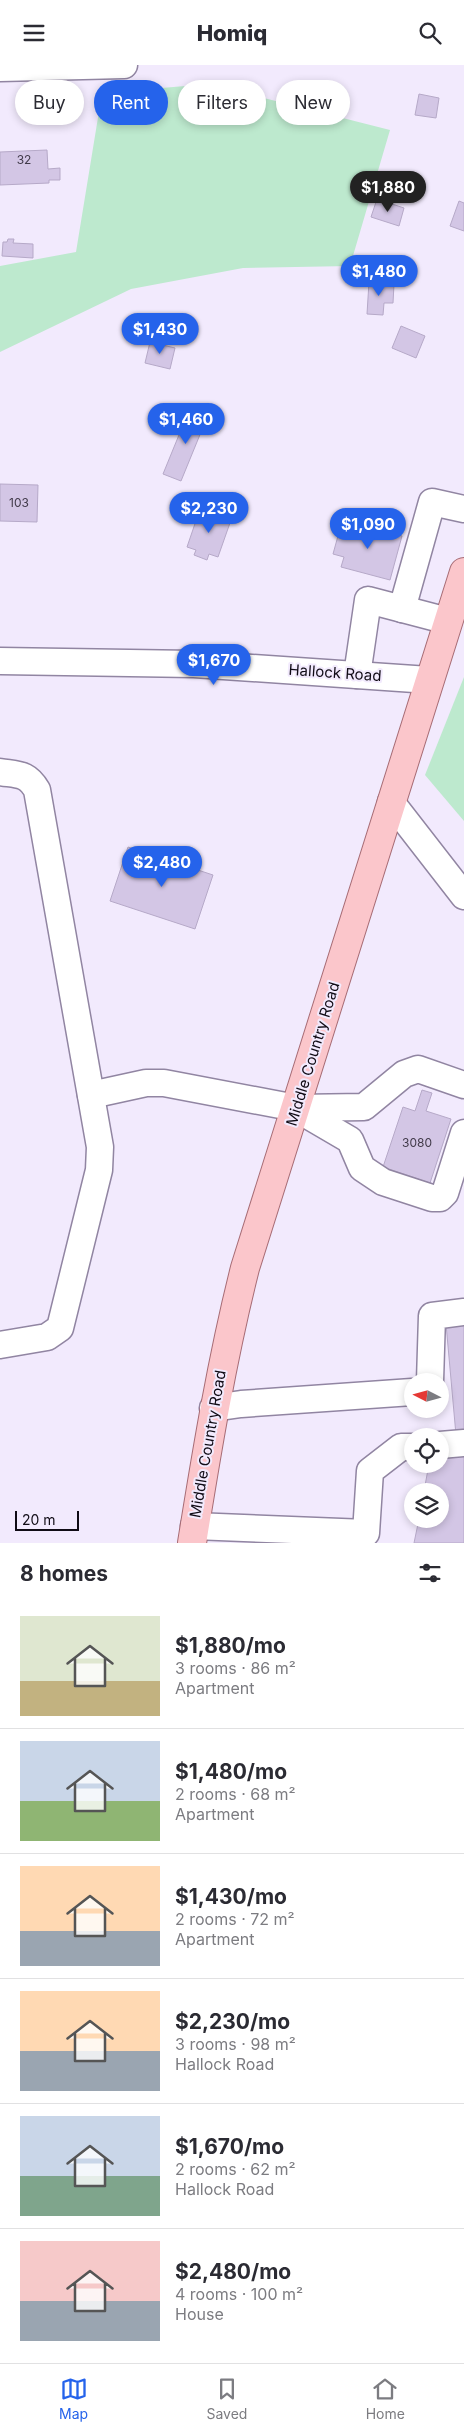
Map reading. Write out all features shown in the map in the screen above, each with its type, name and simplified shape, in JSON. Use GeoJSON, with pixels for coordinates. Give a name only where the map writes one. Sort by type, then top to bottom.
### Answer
{"type":"FeatureCollection","features":[{"type":"Feature","properties":{"kind":"main road","name":"Middle Country Road"},"geometry":{"type":"LineString","coordinates":[[193,1535],[213,1408],[244,1268],[464,572]]}},
{"type":"Feature","properties":{"kind":"street"},"geometry":{"type":"LineString","coordinates":[[0,68],[124,65]]}},
{"type":"Feature","properties":{"kind":"street"},"geometry":{"type":"LineString","coordinates":[[402,609],[432,502],[464,509]]}},
{"type":"Feature","properties":{"kind":"street"},"geometry":{"type":"LineString","coordinates":[[357,675],[368,601],[448,621]]}},
{"type":"Feature","properties":{"kind":"street","name":"Hallock Road"},"geometry":{"type":"LineString","coordinates":[[0,661],[194,664],[429,680]]}},
{"type":"Feature","properties":{"kind":"street"},"geometry":{"type":"LineString","coordinates":[[0,773],[22,775],[31,779],[37,790],[100,1147],[99,1170],[60,1328],[47,1337],[0,1345]]}},
{"type":"Feature","properties":{"kind":"street"},"geometry":{"type":"LineString","coordinates":[[391,802],[464,896]]}},
{"type":"Feature","properties":{"kind":"street"},"geometry":{"type":"LineString","coordinates":[[91,1095],[146,1083],[164,1083],[296,1108],[364,1107],[404,1074],[418,1069],[464,1085]]}},
{"type":"Feature","properties":{"kind":"street"},"geometry":{"type":"LineString","coordinates":[[296,1108],[350,1140],[362,1168],[378,1179],[432,1198],[440,1198],[446,1193],[464,1133]]}},
{"type":"Feature","properties":{"kind":"street"},"geometry":{"type":"LineString","coordinates":[[430,1373],[432,1316],[464,1312]]}},
{"type":"Feature","properties":{"kind":"street"},"geometry":{"type":"LineString","coordinates":[[213,1408],[241,1404],[404,1393]]}},
{"type":"Feature","properties":{"kind":"street"},"geometry":{"type":"LineString","coordinates":[[449,1444],[464,1443]]}},
{"type":"Feature","properties":{"kind":"street"},"geometry":{"type":"LineString","coordinates":[[193,1535],[366,1533],[370,1471],[404,1447]]}},
{"type":"Feature","properties":{"kind":"green space"},"geometry":{"type":"Polygon","coordinates":[[[168,87],[178,87],[178,125],[266,125],[266,98],[276,101],[276,125],[350,125],[350,120],[390,130],[350,266],[243,268],[131,289],[0,352],[0,266],[76,252],[97,125],[168,125],[168,87]]]}},
{"type":"Feature","properties":{"kind":"green space"},"geometry":{"type":"Polygon","coordinates":[[[464,677],[464,821],[425,775],[464,677]]]}},
{"type":"Feature","properties":{"kind":"building"},"geometry":{"type":"Polygon","coordinates":[[[419,94],[439,98],[436,118],[415,115],[419,94]]]}},
{"type":"Feature","properties":{"kind":"building"},"geometry":{"type":"Polygon","coordinates":[[[47,150],[48,169],[60,168],[60,180],[49,180],[49,183],[0,185],[0,152],[47,150]]]}},
{"type":"Feature","properties":{"kind":"building"},"geometry":{"type":"Polygon","coordinates":[[[377,199],[404,208],[399,226],[371,217],[377,199]]]}},
{"type":"Feature","properties":{"kind":"building"},"geometry":{"type":"Polygon","coordinates":[[[459,201],[464,203],[464,231],[450,226],[459,201]]]}},
{"type":"Feature","properties":{"kind":"building"},"geometry":{"type":"Polygon","coordinates":[[[8,239],[14,239],[13,243],[33,244],[33,258],[2,256],[3,242],[7,242],[8,239]]]}},
{"type":"Feature","properties":{"kind":"building"},"geometry":{"type":"Polygon","coordinates":[[[369,282],[394,284],[393,303],[384,303],[383,315],[367,314],[369,282]]]}},
{"type":"Feature","properties":{"kind":"building"},"geometry":{"type":"Polygon","coordinates":[[[401,326],[425,336],[416,358],[392,348],[401,326]]]}},
{"type":"Feature","properties":{"kind":"building"},"geometry":{"type":"Polygon","coordinates":[[[150,342],[175,348],[170,369],[145,363],[150,342]]]}},
{"type":"Feature","properties":{"kind":"building"},"geometry":{"type":"Polygon","coordinates":[[[190,408],[208,415],[181,481],[163,474],[190,408]]]}},
{"type":"Feature","properties":{"kind":"building"},"geometry":{"type":"Polygon","coordinates":[[[0,484],[38,485],[37,522],[0,521],[0,484]]]}},
{"type":"Feature","properties":{"kind":"building"},"geometry":{"type":"Polygon","coordinates":[[[200,509],[231,520],[218,557],[209,554],[207,560],[194,555],[196,550],[187,547],[200,509]]]}},
{"type":"Feature","properties":{"kind":"building"},"geometry":{"type":"Polygon","coordinates":[[[355,522],[402,536],[390,580],[341,567],[344,557],[333,554],[341,525],[353,528],[355,522]]]}},
{"type":"Feature","properties":{"kind":"building"},"geometry":{"type":"Polygon","coordinates":[[[128,847],[213,875],[195,929],[110,901],[128,847]]]}},
{"type":"Feature","properties":{"kind":"building"},"geometry":{"type":"Polygon","coordinates":[[[422,1090],[432,1093],[426,1111],[451,1119],[430,1183],[383,1167],[403,1107],[415,1111],[422,1090]]]}},
{"type":"Feature","properties":{"kind":"building"},"geometry":{"type":"Polygon","coordinates":[[[464,1322],[464,1434],[456,1435],[446,1324],[464,1322]]]}},
{"type":"Feature","properties":{"kind":"building"},"geometry":{"type":"Polygon","coordinates":[[[464,1456],[464,1543],[414,1543],[417,1528],[449,1528],[449,1483],[425,1483],[427,1473],[449,1473],[449,1457],[464,1456]]]}}]}
